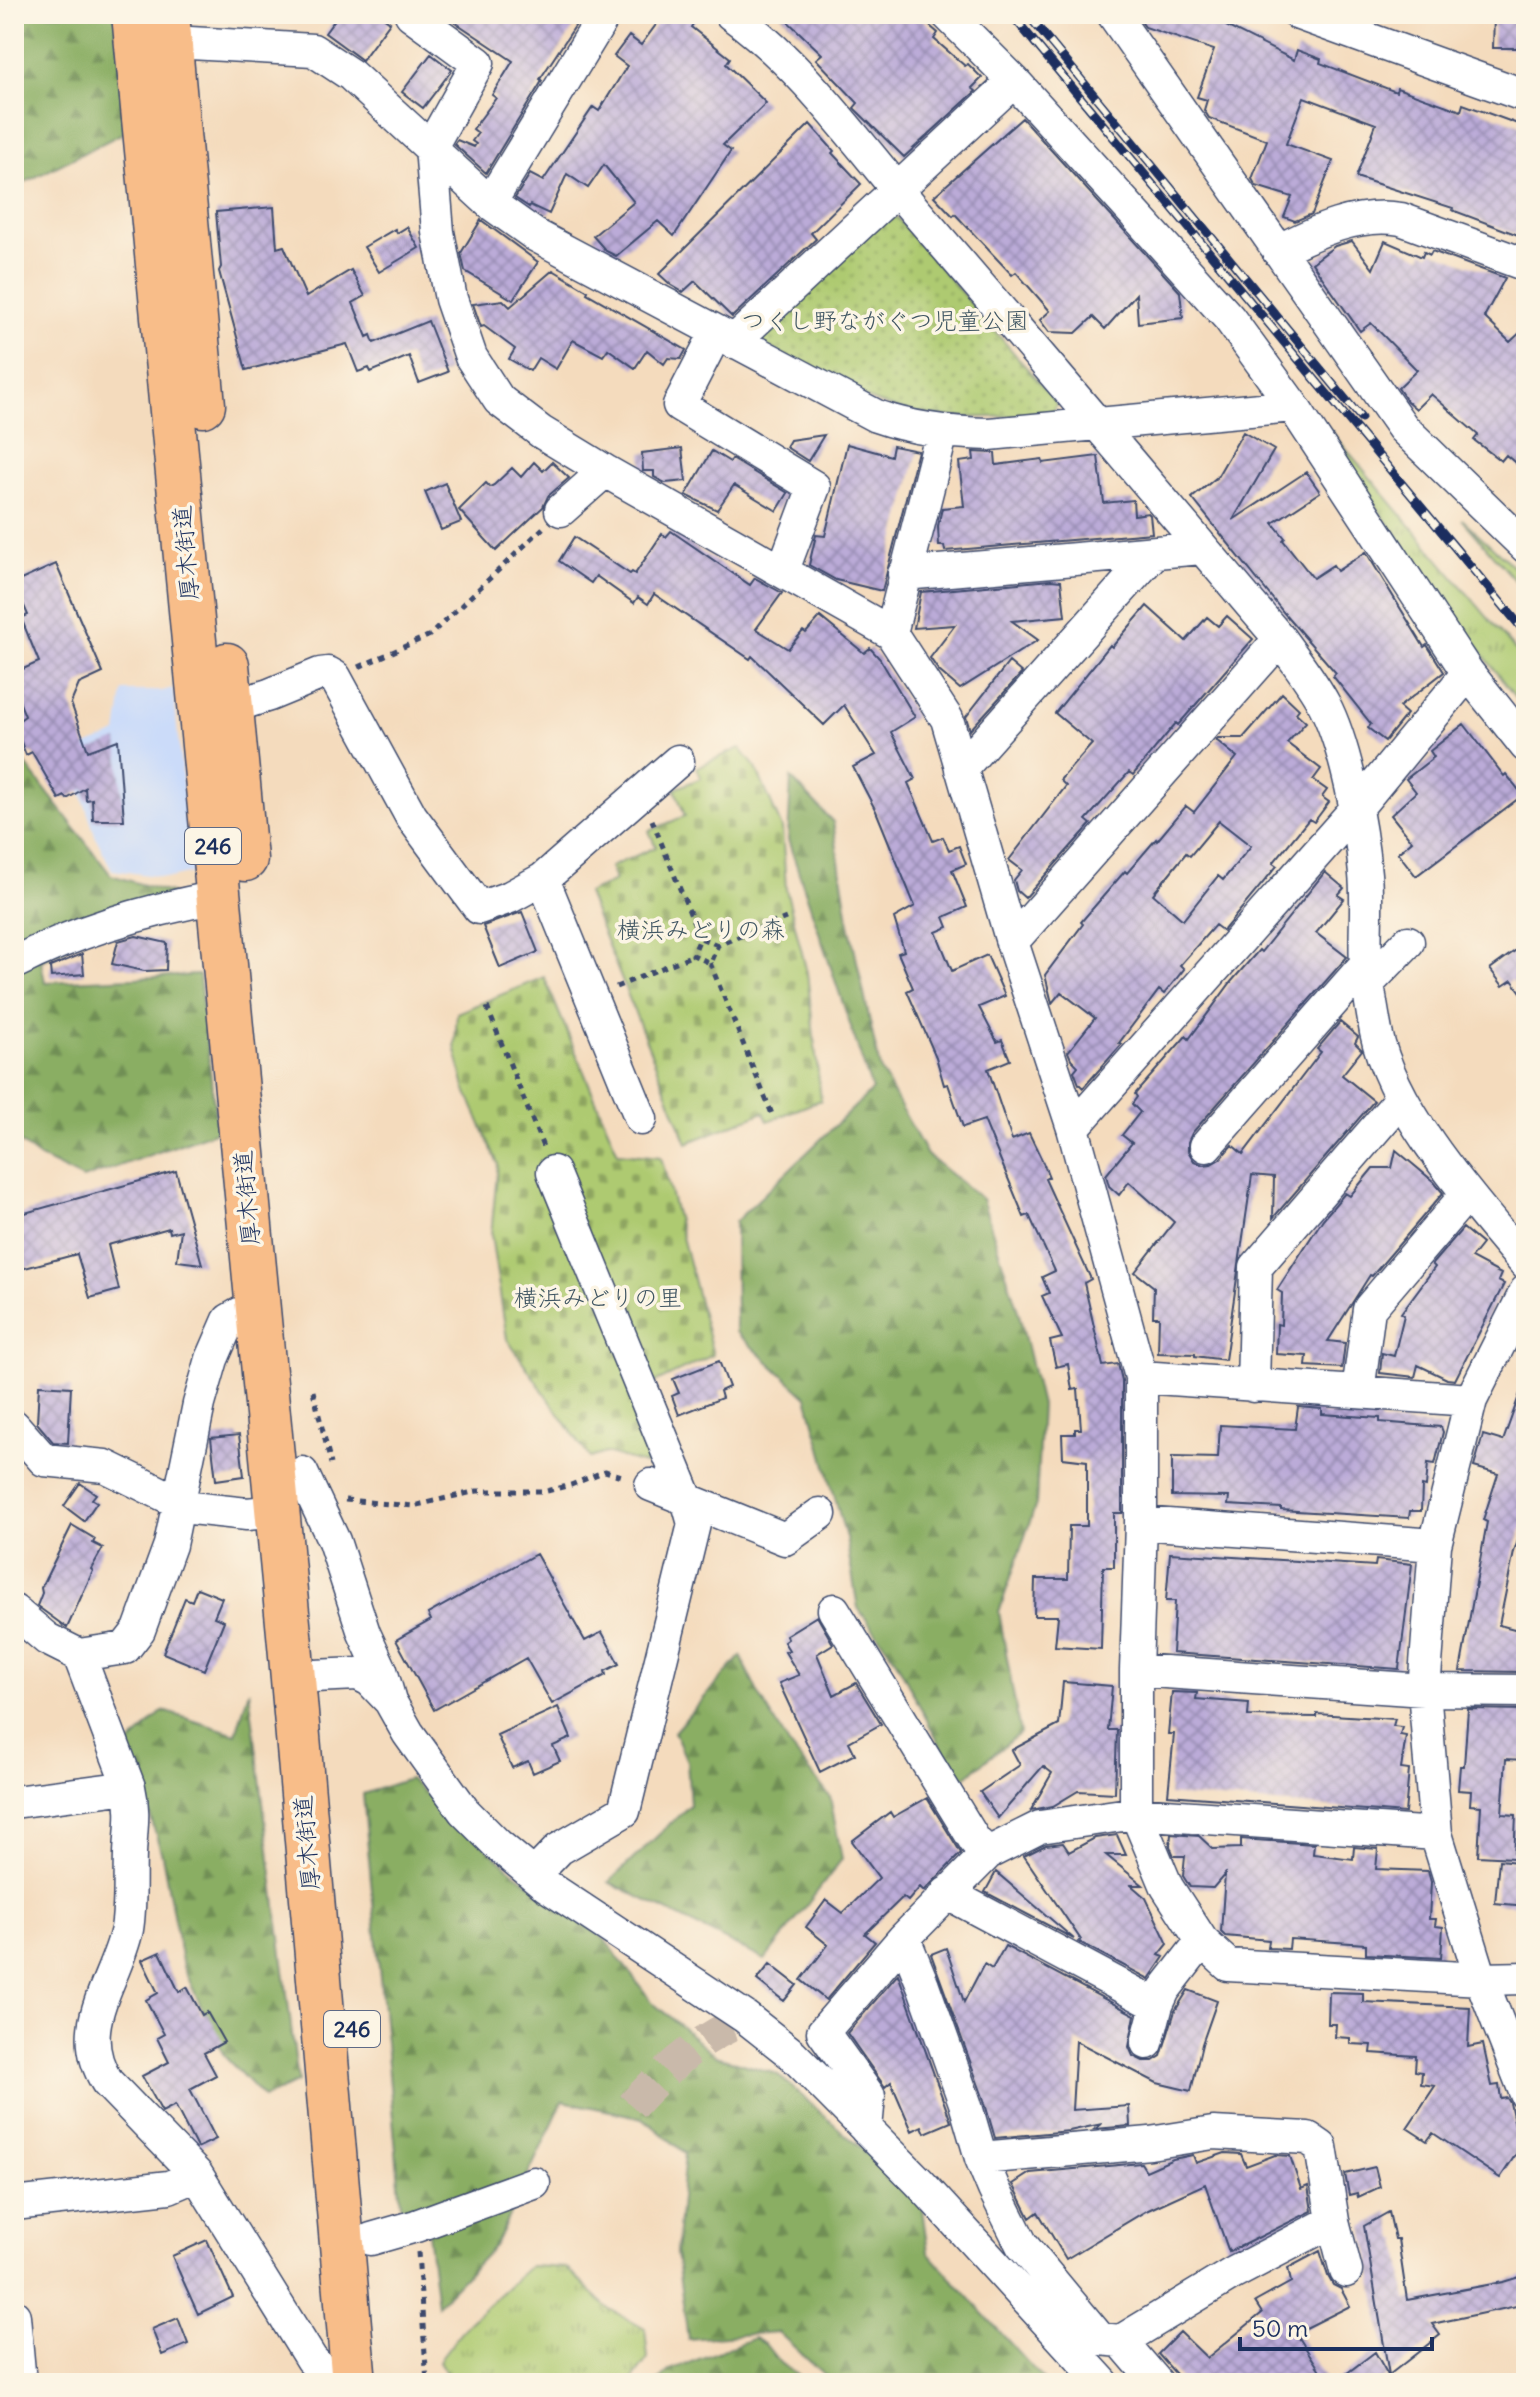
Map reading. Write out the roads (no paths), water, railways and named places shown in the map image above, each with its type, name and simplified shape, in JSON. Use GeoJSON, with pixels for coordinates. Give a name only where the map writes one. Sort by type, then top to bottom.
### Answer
{"type":"FeatureCollection","features":[{"type":"Feature","properties":{"kind":"highway","name":"厚木街道"},"geometry":{"type":"LineString","coordinates":[[144,27],[231,707],[302,1473],[306,1677],[354,2383]]}},
{"type":"Feature","properties":{"kind":"highway","name":"厚木街道"},"geometry":{"type":"LineString","coordinates":[[144,27],[218,897],[277,1511],[306,1677],[371,2239],[383,2383]]}},
{"type":"Feature","properties":{"kind":"street"},"geometry":{"type":"LineString","coordinates":[[411,14],[478,63],[431,147],[438,232],[451,299],[471,357],[499,400],[541,432],[605,471],[891,633],[947,719],[1012,942],[1073,1128],[1141,1377],[1136,1813],[1167,1887],[1202,1941],[1228,1965],[1481,1979],[1526,1978]]}},
{"type":"Feature","properties":{"kind":"street"},"geometry":{"type":"LineString","coordinates":[[490,203],[605,14]]}},
{"type":"Feature","properties":{"kind":"street"},"geometry":{"type":"LineString","coordinates":[[731,14],[758,33],[816,93],[1280,639],[1325,705],[1355,810],[1365,876],[1368,973],[1376,1034],[1401,1099],[1467,1194],[1526,1264]]}},
{"type":"Feature","properties":{"kind":"street"},"geometry":{"type":"LineString","coordinates":[[947,14],[1014,81],[1229,318],[1293,406],[1468,673],[1526,746]]}},
{"type":"Feature","properties":{"kind":"street"},"geometry":{"type":"LineString","coordinates":[[1113,14],[1403,428],[1526,547]]}},
{"type":"Feature","properties":{"kind":"street"},"geometry":{"type":"LineString","coordinates":[[1299,14],[1526,96]]}},
{"type":"Feature","properties":{"kind":"street"},"geometry":{"type":"LineString","coordinates":[[144,27],[190,43],[313,50],[351,75],[490,203],[535,235],[724,338],[876,416],[907,427],[989,434],[1293,406]]}},
{"type":"Feature","properties":{"kind":"street"},"geometry":{"type":"LineString","coordinates":[[783,570],[814,487],[679,405],[724,338],[897,190],[1014,81]]}},
{"type":"Feature","properties":{"kind":"street"},"geometry":{"type":"LineString","coordinates":[[1278,251],[1304,237],[1360,218],[1383,216],[1401,219],[1526,265]]}},
{"type":"Feature","properties":{"kind":"street"},"geometry":{"type":"LineString","coordinates":[[891,633],[942,432]]}},
{"type":"Feature","properties":{"kind":"street"},"geometry":{"type":"LineString","coordinates":[[561,510],[605,471]]}},
{"type":"Feature","properties":{"kind":"street"},"geometry":{"type":"LineString","coordinates":[[904,574],[1202,548]]}},
{"type":"Feature","properties":{"kind":"street"},"geometry":{"type":"LineString","coordinates":[[961,769],[1153,554]]}},
{"type":"Feature","properties":{"kind":"street"},"geometry":{"type":"LineString","coordinates":[[1012,942],[1280,639]]}},
{"type":"Feature","properties":{"kind":"street"},"geometry":{"type":"LineString","coordinates":[[231,707],[320,674],[328,673],[335,677],[411,816],[479,908],[510,897],[543,879],[678,761]]}},
{"type":"Feature","properties":{"kind":"street"},"geometry":{"type":"LineString","coordinates":[[1073,1128],[1355,810],[1468,673]]}},
{"type":"Feature","properties":{"kind":"street"},"geometry":{"type":"LineString","coordinates":[[543,879],[641,1119]]}},
{"type":"Feature","properties":{"kind":"street"},"geometry":{"type":"LineString","coordinates":[[14,963],[43,948],[158,908],[218,897]]}},
{"type":"Feature","properties":{"kind":"street"},"geometry":{"type":"LineString","coordinates":[[1206,1146],[1368,973],[1408,942]]}},
{"type":"Feature","properties":{"kind":"street"},"geometry":{"type":"LineString","coordinates":[[1253,1386],[1256,1267],[1401,1099]]}},
{"type":"Feature","properties":{"kind":"street"},"geometry":{"type":"LineString","coordinates":[[534,1875],[559,1849],[624,1811],[694,1524],[687,1499],[553,1172]]}},
{"type":"Feature","properties":{"kind":"street"},"geometry":{"type":"LineString","coordinates":[[1358,1392],[1369,1309],[1467,1194]]}},
{"type":"Feature","properties":{"kind":"street"},"geometry":{"type":"LineString","coordinates":[[1526,1291],[1471,1400],[1435,1545],[1424,1690],[1436,1834],[1481,1979],[1526,2094]]}},
{"type":"Feature","properties":{"kind":"street"},"geometry":{"type":"LineString","coordinates":[[14,1611],[47,1639],[79,1655],[125,1648],[139,1630],[170,1545],[177,1501],[212,1359],[229,1320],[241,1313],[257,1312]]}},
{"type":"Feature","properties":{"kind":"street"},"geometry":{"type":"LineString","coordinates":[[1141,1377],[1471,1400]]}},
{"type":"Feature","properties":{"kind":"street"},"geometry":{"type":"LineString","coordinates":[[14,1426],[44,1460],[105,1466],[191,1508],[247,1514],[277,1511]]}},
{"type":"Feature","properties":{"kind":"street"},"geometry":{"type":"LineString","coordinates":[[302,1473],[334,1541],[390,1701],[408,1733],[464,1811],[547,1886],[739,2021],[792,2054],[919,2182],[1103,2383]]}},
{"type":"Feature","properties":{"kind":"street"},"geometry":{"type":"LineString","coordinates":[[651,1485],[785,1539],[820,1514]]}},
{"type":"Feature","properties":{"kind":"street"},"geometry":{"type":"LineString","coordinates":[[1141,1523],[1435,1545]]}},
{"type":"Feature","properties":{"kind":"street"},"geometry":{"type":"LineString","coordinates":[[834,1610],[975,1841],[988,1853]]}},
{"type":"Feature","properties":{"kind":"street"},"geometry":{"type":"LineString","coordinates":[[79,1655],[129,1787],[134,1810],[130,1836],[128,1925],[122,1951],[92,2027],[92,2051],[107,2082],[197,2175],[311,2359],[334,2383]]}},
{"type":"Feature","properties":{"kind":"street"},"geometry":{"type":"LineString","coordinates":[[1136,1670],[1424,1690],[1526,1691]]}},
{"type":"Feature","properties":{"kind":"street"},"geometry":{"type":"LineString","coordinates":[[306,1677],[358,1674],[370,1680],[390,1701]]}},
{"type":"Feature","properties":{"kind":"street"},"geometry":{"type":"LineString","coordinates":[[14,1802],[129,1787]]}},
{"type":"Feature","properties":{"kind":"street"},"geometry":{"type":"LineString","coordinates":[[866,2129],[869,2096],[823,2032],[904,1938],[988,1853],[1040,1827],[1136,1813],[1436,1834]]}},
{"type":"Feature","properties":{"kind":"street"},"geometry":{"type":"LineString","coordinates":[[947,1893],[1157,2005]]}},
{"type":"Feature","properties":{"kind":"street"},"geometry":{"type":"LineString","coordinates":[[904,1938],[965,2103],[981,2158],[1022,2245],[1100,2339],[1121,2341],[1232,2274],[1333,2221]]}},
{"type":"Feature","properties":{"kind":"street"},"geometry":{"type":"LineString","coordinates":[[1147,2043],[1164,1990],[1202,1941]]}},
{"type":"Feature","properties":{"kind":"street"},"geometry":{"type":"LineString","coordinates":[[981,2158],[1150,2143],[1213,2133],[1308,2138],[1321,2147],[1333,2221],[1346,2271]]}},
{"type":"Feature","properties":{"kind":"street"},"geometry":{"type":"LineString","coordinates":[[14,2204],[169,2187],[197,2175]]}},
{"type":"Feature","properties":{"kind":"street"},"geometry":{"type":"LineString","coordinates":[[371,2239],[534,2183]]}},
{"type":"Feature","properties":{"kind":"street"},"geometry":{"type":"LineString","coordinates":[[14,2316],[20,2383]]}},
{"type":"Feature","properties":{"kind":"street"},"geometry":{"type":"LineString","coordinates":[[1121,2341],[1157,2383]]}},
{"type":"Feature","properties":{"kind":"tunnel"},"geometry":{"type":"LineString","coordinates":[[632,2106],[678,2060],[733,2025]]}},
{"type":"Feature","properties":{"kind":"railway"},"geometry":{"type":"LineString","coordinates":[[1011,14],[1526,633]]}},
{"type":"Feature","properties":{"kind":"railway"},"geometry":{"type":"LineString","coordinates":[[1027,14],[1361,418]]}},
{"type":"Feature","properties":{"kind":"park label","name":"つくし野ながぐつ児童公園"},"geometry":{"type":"Point","coordinates":[885,321]}},
{"type":"Feature","properties":{"kind":"park label","name":"横浜みどりの森"},"geometry":{"type":"Point","coordinates":[701,930]}},
{"type":"Feature","properties":{"kind":"park label","name":"横浜みどりの里"},"geometry":{"type":"Point","coordinates":[598,1298]}}]}
